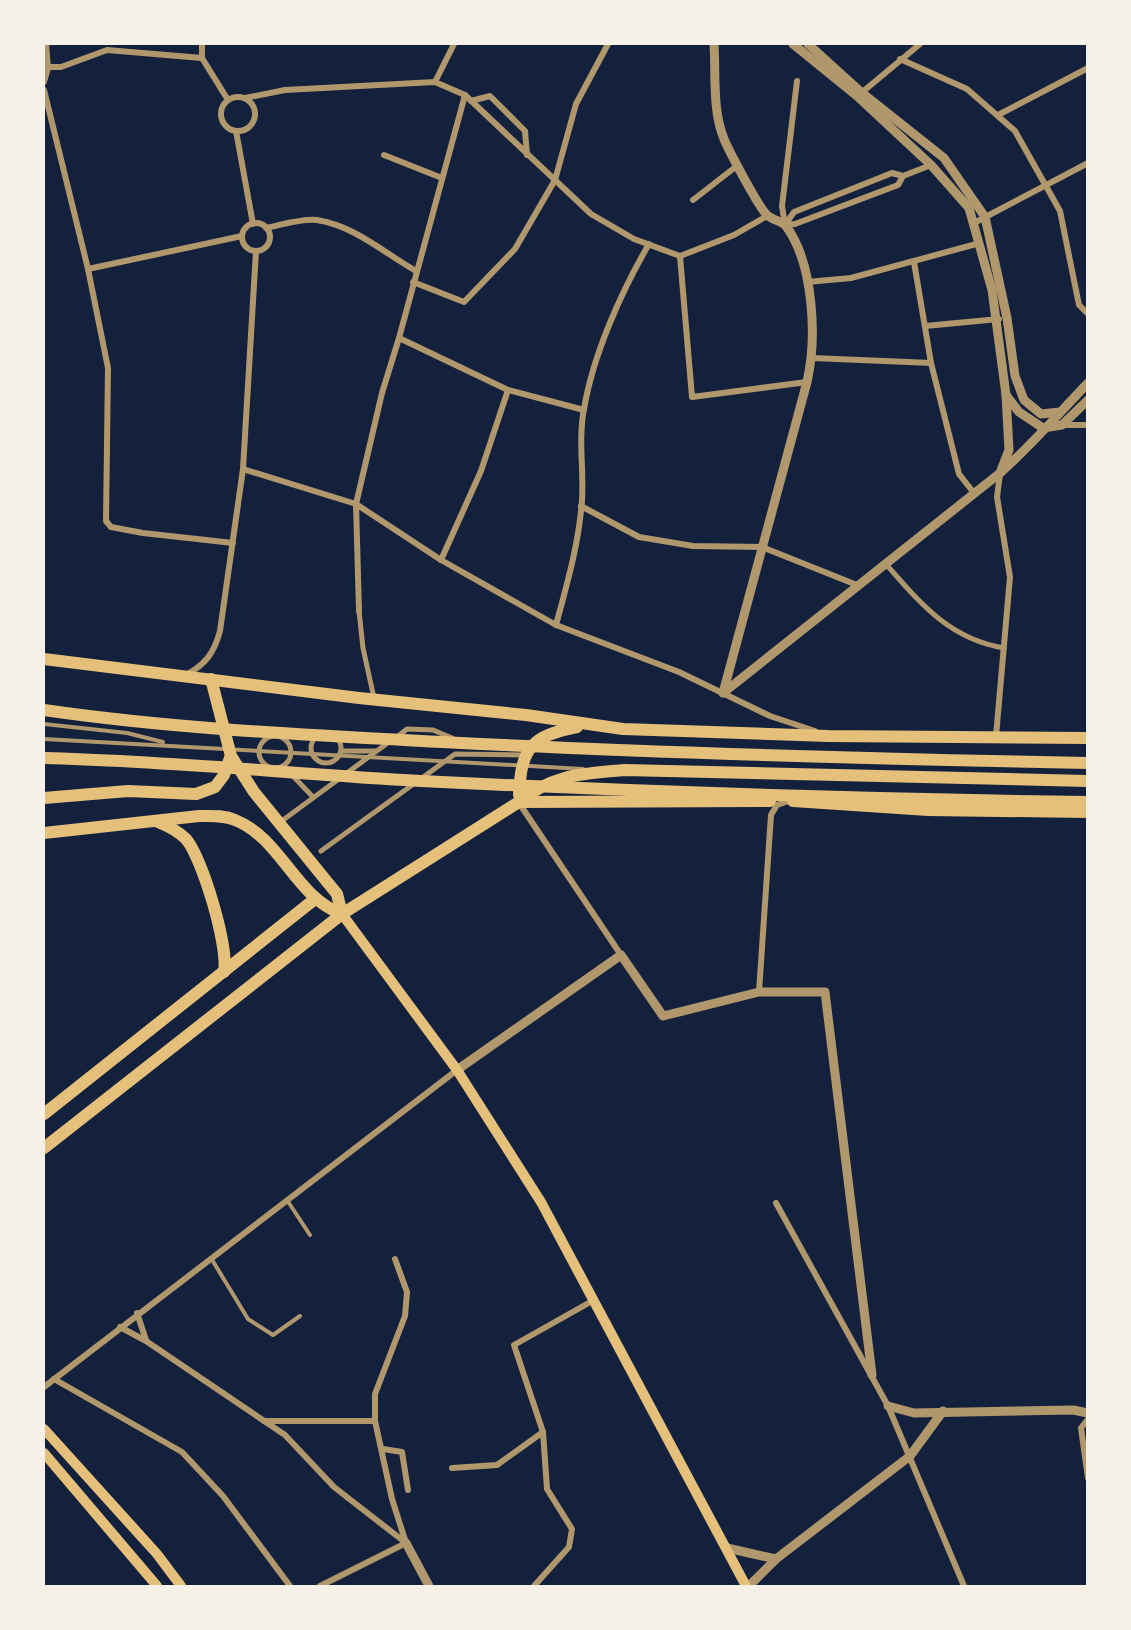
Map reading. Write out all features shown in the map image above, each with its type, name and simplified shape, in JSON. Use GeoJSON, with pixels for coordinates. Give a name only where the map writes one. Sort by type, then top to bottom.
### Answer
{"type":"FeatureCollection","features":[{"type":"Feature","properties":{"kind":"main road"},"geometry":{"type":"LineString","coordinates":[[44,658],[375,699],[526,715],[585,726],[662,731],[828,736],[1088,738]]}},
{"type":"Feature","properties":{"kind":"main road"},"geometry":{"type":"LineString","coordinates":[[212,679],[231,756],[279,823],[338,894],[342,914],[456,1070],[541,1202],[747,1587]]}},
{"type":"Feature","properties":{"kind":"main road"},"geometry":{"type":"LineString","coordinates":[[44,710],[201,727],[328,736],[640,752],[1088,763]]}},
{"type":"Feature","properties":{"kind":"main road"},"geometry":{"type":"LineString","coordinates":[[519,802],[520,772],[534,742],[547,733],[585,726]]}},
{"type":"Feature","properties":{"kind":"main road"},"geometry":{"type":"LineString","coordinates":[[44,798],[128,791],[196,794],[215,787],[227,769],[231,756]]}},
{"type":"Feature","properties":{"kind":"main road"},"geometry":{"type":"LineString","coordinates":[[44,758],[200,765],[406,780],[678,792],[1088,802]]}},
{"type":"Feature","properties":{"kind":"main road"},"geometry":{"type":"LineString","coordinates":[[44,1148],[342,914],[519,802],[534,789],[563,776],[624,770],[1088,781]]}},
{"type":"Feature","properties":{"kind":"main road"},"geometry":{"type":"LineString","coordinates":[[519,802],[789,801],[928,810],[1088,812]]}},
{"type":"Feature","properties":{"kind":"main road"},"geometry":{"type":"LineString","coordinates":[[44,833],[209,816],[236,820],[260,836],[315,899],[327,908],[342,914]]}},
{"type":"Feature","properties":{"kind":"main road"},"geometry":{"type":"LineString","coordinates":[[157,821],[178,832],[193,848],[225,946],[224,972]]}},
{"type":"Feature","properties":{"kind":"main road"},"geometry":{"type":"LineString","coordinates":[[44,1114],[315,899]]}},
{"type":"Feature","properties":{"kind":"main road"},"geometry":{"type":"LineString","coordinates":[[44,1429],[157,1554],[181,1587]]}},
{"type":"Feature","properties":{"kind":"main road"},"geometry":{"type":"LineString","coordinates":[[44,1453],[157,1587]]}},
{"type":"Feature","properties":{"kind":"street"},"geometry":{"type":"LineString","coordinates":[[44,82],[46,44]]}},
{"type":"Feature","properties":{"kind":"street"},"geometry":{"type":"LineString","coordinates":[[202,44],[202,58],[228,100]]}},
{"type":"Feature","properties":{"kind":"street"},"geometry":{"type":"LineString","coordinates":[[435,82],[454,44]]}},
{"type":"Feature","properties":{"kind":"street"},"geometry":{"type":"LineString","coordinates":[[412,282],[464,302],[515,249],[555,180],[576,104],[608,44]]}},
{"type":"Feature","properties":{"kind":"street"},"geometry":{"type":"LineString","coordinates":[[714,44],[717,108],[724,138],[767,216],[785,225],[795,224],[898,185],[903,177],[931,165]]}},
{"type":"Feature","properties":{"kind":"street"},"geometry":{"type":"LineString","coordinates":[[793,44],[944,158],[985,217],[1002,319],[1009,450],[1000,473],[997,497],[1010,577],[996,736]]}},
{"type":"Feature","properties":{"kind":"street"},"geometry":{"type":"LineString","coordinates":[[808,44],[931,165],[969,208],[1002,319],[1015,376],[1024,400],[1041,414],[1060,412]]}},
{"type":"Feature","properties":{"kind":"street"},"geometry":{"type":"LineString","coordinates":[[859,94],[920,44]]}},
{"type":"Feature","properties":{"kind":"street"},"geometry":{"type":"LineString","coordinates":[[46,67],[62,67],[107,50],[202,58]]}},
{"type":"Feature","properties":{"kind":"street"},"geometry":{"type":"LineString","coordinates":[[900,59],[967,88],[1015,131],[1060,211],[1079,305],[1088,314]]}},
{"type":"Feature","properties":{"kind":"street"},"geometry":{"type":"LineString","coordinates":[[998,116],[1088,68]]}},
{"type":"Feature","properties":{"kind":"street"},"geometry":{"type":"LineString","coordinates":[[723,693],[813,358],[814,332],[807,282],[797,247],[785,225],[782,206],[796,81]]}},
{"type":"Feature","properties":{"kind":"street"},"geometry":{"type":"LineString","coordinates":[[245,98],[255,108],[255,120],[247,129],[236,131],[226,126],[221,116],[223,105],[237,96],[245,98],[285,90],[435,82],[465,94],[591,214],[634,239],[680,256],[734,235],[767,216]]}},
{"type":"Feature","properties":{"kind":"street"},"geometry":{"type":"LineString","coordinates":[[44,90],[88,269],[108,368],[106,521],[111,527],[143,533],[233,543]]}},
{"type":"Feature","properties":{"kind":"street"},"geometry":{"type":"LineString","coordinates":[[375,699],[363,648],[359,611],[356,504],[382,393],[465,94]]}},
{"type":"Feature","properties":{"kind":"street"},"geometry":{"type":"LineString","coordinates":[[471,101],[490,96],[525,131],[527,155]]}},
{"type":"Feature","properties":{"kind":"street"},"geometry":{"type":"LineString","coordinates":[[236,131],[253,224]]}},
{"type":"Feature","properties":{"kind":"street"},"geometry":{"type":"LineString","coordinates":[[384,155],[442,178]]}},
{"type":"Feature","properties":{"kind":"street"},"geometry":{"type":"LineString","coordinates":[[974,223],[1088,163]]}},
{"type":"Feature","properties":{"kind":"street"},"geometry":{"type":"LineString","coordinates":[[693,200],[738,165]]}},
{"type":"Feature","properties":{"kind":"street"},"geometry":{"type":"LineString","coordinates":[[785,225],[794,212],[892,173],[903,177]]}},
{"type":"Feature","properties":{"kind":"street"},"geometry":{"type":"LineString","coordinates":[[266,228],[269,241],[264,249],[256,251],[247,248],[242,236],[245,228],[253,224],[266,228],[315,220],[341,227],[380,245],[392,257],[416,271]]}},
{"type":"Feature","properties":{"kind":"street"},"geometry":{"type":"LineString","coordinates":[[88,269],[242,236]]}},
{"type":"Feature","properties":{"kind":"street"},"geometry":{"type":"LineString","coordinates":[[807,282],[851,278],[980,243]]}},
{"type":"Feature","properties":{"kind":"street"},"geometry":{"type":"LineString","coordinates":[[556,625],[577,545],[581,506],[580,456],[584,410],[593,372],[632,273],[649,244]]}},
{"type":"Feature","properties":{"kind":"street"},"geometry":{"type":"LineString","coordinates":[[185,675],[198,669],[213,652],[220,631],[243,469],[256,251]]}},
{"type":"Feature","properties":{"kind":"street"},"geometry":{"type":"LineString","coordinates":[[680,256],[692,396],[807,382]]}},
{"type":"Feature","properties":{"kind":"street"},"geometry":{"type":"LineString","coordinates":[[914,262],[931,363],[959,474],[974,493]]}},
{"type":"Feature","properties":{"kind":"street"},"geometry":{"type":"LineString","coordinates":[[925,326],[1002,319]]}},
{"type":"Feature","properties":{"kind":"street"},"geometry":{"type":"LineString","coordinates":[[399,338],[508,390],[584,410]]}},
{"type":"Feature","properties":{"kind":"street"},"geometry":{"type":"LineString","coordinates":[[813,358],[931,363]]}},
{"type":"Feature","properties":{"kind":"street"},"geometry":{"type":"LineString","coordinates":[[723,693],[1000,473],[1037,441],[1043,428],[1088,383]]}},
{"type":"Feature","properties":{"kind":"street"},"geometry":{"type":"LineString","coordinates":[[441,560],[481,471],[508,390]]}},
{"type":"Feature","properties":{"kind":"street"},"geometry":{"type":"LineString","coordinates":[[1006,395],[1024,416],[1043,428],[1062,425],[1088,426]]}},
{"type":"Feature","properties":{"kind":"street"},"geometry":{"type":"LineString","coordinates":[[1062,425],[1088,400]]}},
{"type":"Feature","properties":{"kind":"street"},"geometry":{"type":"LineString","coordinates":[[243,469],[356,504],[441,560],[556,625],[679,672],[770,716],[828,736]]}},
{"type":"Feature","properties":{"kind":"street"},"geometry":{"type":"LineString","coordinates":[[581,506],[639,537],[693,546],[762,547],[857,585]]}},
{"type":"Feature","properties":{"kind":"street"},"geometry":{"type":"LineString","coordinates":[[885,563],[934,616],[969,640],[1004,648]]}},
{"type":"Feature","properties":{"kind":"street"},"geometry":{"type":"LineString","coordinates":[[279,823],[407,729],[433,730],[453,739],[455,754]]}},
{"type":"Feature","properties":{"kind":"street"},"geometry":{"type":"LineString","coordinates":[[322,733],[333,734],[340,741],[341,751],[337,760],[322,763],[314,758],[311,743],[322,733]]}},
{"type":"Feature","properties":{"kind":"street"},"geometry":{"type":"LineString","coordinates":[[281,737],[289,743],[291,753],[284,766],[273,768],[264,763],[260,753],[266,739],[281,737]]}},
{"type":"Feature","properties":{"kind":"street"},"geometry":{"type":"LineString","coordinates":[[341,751],[377,751]]}},
{"type":"Feature","properties":{"kind":"street"},"geometry":{"type":"LineString","coordinates":[[321,850],[455,754],[526,755]]}},
{"type":"Feature","properties":{"kind":"street"},"geometry":{"type":"LineString","coordinates":[[284,766],[313,797]]}},
{"type":"Feature","properties":{"kind":"street"},"geometry":{"type":"LineString","coordinates":[[759,992],[771,815],[777,805],[789,801]]}},
{"type":"Feature","properties":{"kind":"street"},"geometry":{"type":"LineString","coordinates":[[519,802],[663,1016],[759,992],[825,992],[872,1375]]}},
{"type":"Feature","properties":{"kind":"street"},"geometry":{"type":"LineString","coordinates":[[44,1387],[137,1313],[456,1070],[621,955]]}},
{"type":"Feature","properties":{"kind":"street"},"geometry":{"type":"LineString","coordinates":[[776,1203],[888,1406],[964,1587]]}},
{"type":"Feature","properties":{"kind":"street"},"geometry":{"type":"LineString","coordinates":[[395,1259],[406,1292],[405,1316],[375,1394],[375,1421],[392,1499],[406,1543],[429,1587]]}},
{"type":"Feature","properties":{"kind":"street"},"geometry":{"type":"LineString","coordinates":[[534,1587],[569,1547],[572,1529],[547,1489],[543,1432],[514,1345],[594,1299]]}},
{"type":"Feature","properties":{"kind":"street"},"geometry":{"type":"LineString","coordinates":[[137,1313],[146,1341]]}},
{"type":"Feature","properties":{"kind":"street"},"geometry":{"type":"LineString","coordinates":[[120,1327],[146,1341],[285,1435],[334,1487],[406,1543]]}},
{"type":"Feature","properties":{"kind":"street"},"geometry":{"type":"LineString","coordinates":[[54,1379],[182,1452],[223,1496],[290,1587]]}},
{"type":"Feature","properties":{"kind":"street"},"geometry":{"type":"LineString","coordinates":[[888,1406],[914,1413],[1073,1410],[1088,1413]]}},
{"type":"Feature","properties":{"kind":"street"},"geometry":{"type":"LineString","coordinates":[[747,1587],[776,1559],[910,1456],[943,1411]]}},
{"type":"Feature","properties":{"kind":"street"},"geometry":{"type":"LineString","coordinates":[[1088,1419],[1081,1428],[1088,1478]]}},
{"type":"Feature","properties":{"kind":"street"},"geometry":{"type":"LineString","coordinates":[[264,1421],[375,1421]]}},
{"type":"Feature","properties":{"kind":"street"},"geometry":{"type":"LineString","coordinates":[[452,1468],[497,1465],[543,1432]]}},
{"type":"Feature","properties":{"kind":"street"},"geometry":{"type":"LineString","coordinates":[[382,1449],[402,1452],[408,1490]]}},
{"type":"Feature","properties":{"kind":"street"},"geometry":{"type":"LineString","coordinates":[[320,1587],[406,1543]]}},
{"type":"Feature","properties":{"kind":"street"},"geometry":{"type":"LineString","coordinates":[[727,1548],[776,1559]]}},
{"type":"Feature","properties":{"kind":"lane"},"geometry":{"type":"LineString","coordinates":[[44,723],[127,733],[173,744]]}},
{"type":"Feature","properties":{"kind":"lane"},"geometry":{"type":"LineString","coordinates":[[44,739],[173,744],[576,769],[892,771],[1088,776]]}},
{"type":"Feature","properties":{"kind":"lane"},"geometry":{"type":"LineString","coordinates":[[286,1200],[310,1235]]}},
{"type":"Feature","properties":{"kind":"lane"},"geometry":{"type":"LineString","coordinates":[[211,1257],[248,1319],[273,1335],[300,1316]]}}]}
